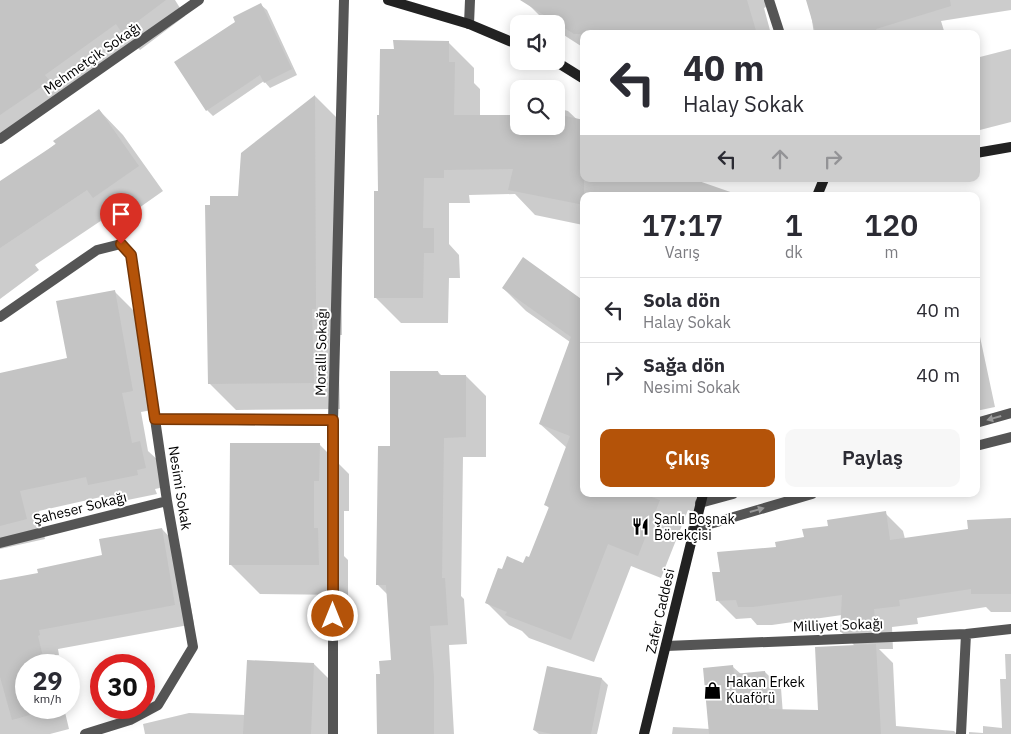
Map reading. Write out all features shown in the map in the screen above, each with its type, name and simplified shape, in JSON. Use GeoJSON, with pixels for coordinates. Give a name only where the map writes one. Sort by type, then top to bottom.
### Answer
{"type":"FeatureCollection","features":[{"type":"Feature","properties":{"kind":"street","name":"Mehmetçik Sokağı"},"geometry":{"type":"LineString","coordinates":[[0,139],[199,0]]}},
{"type":"Feature","properties":{"kind":"street","name":"Moralli Sokağı"},"geometry":{"type":"LineString","coordinates":[[333,734],[333,420],[344,0]]}},
{"type":"Feature","properties":{"kind":"street"},"geometry":{"type":"LineString","coordinates":[[388,0],[469,24],[510,41]]}},
{"type":"Feature","properties":{"kind":"street"},"geometry":{"type":"LineString","coordinates":[[469,24],[470,0]]}},
{"type":"Feature","properties":{"kind":"street"},"geometry":{"type":"LineString","coordinates":[[770,0],[779,30]]}},
{"type":"Feature","properties":{"kind":"street"},"geometry":{"type":"LineString","coordinates":[[565,67],[580,76]]}},
{"type":"Feature","properties":{"kind":"street"},"geometry":{"type":"LineString","coordinates":[[980,152],[1011,147]]}},
{"type":"Feature","properties":{"kind":"street","name":"Nesimi Sokak"},"geometry":{"type":"LineString","coordinates":[[0,317],[97,250],[121,244],[131,255],[167,501],[194,647],[158,705],[130,720],[85,734]]}},
{"type":"Feature","properties":{"kind":"street"},"geometry":{"type":"LineString","coordinates":[[980,422],[1011,413]]}},
{"type":"Feature","properties":{"kind":"street"},"geometry":{"type":"LineString","coordinates":[[155,419],[333,420]]}},
{"type":"Feature","properties":{"kind":"street"},"geometry":{"type":"LineString","coordinates":[[980,445],[1011,437]]}},
{"type":"Feature","properties":{"kind":"street"},"geometry":{"type":"LineString","coordinates":[[693,529],[802,497]]}},
{"type":"Feature","properties":{"kind":"street","name":"Zafer Caddesi"},"geometry":{"type":"LineString","coordinates":[[644,734],[701,498]]}},
{"type":"Feature","properties":{"kind":"street","name":"Şaheser Sokağı"},"geometry":{"type":"LineString","coordinates":[[0,542],[167,501]]}},
{"type":"Feature","properties":{"kind":"street","name":"Milliyet Sokağı"},"geometry":{"type":"LineString","coordinates":[[666,646],[966,634],[1011,629]]}},
{"type":"Feature","properties":{"kind":"street"},"geometry":{"type":"LineString","coordinates":[[961,734],[966,634]]}},
{"type":"Feature","properties":{"kind":"building"},"geometry":{"type":"Polygon","coordinates":[[[0,0],[166,0],[122,33],[116,24],[45,75],[50,81],[0,115],[0,0]]]}},
{"type":"Feature","properties":{"kind":"building"},"geometry":{"type":"Polygon","coordinates":[[[520,0],[747,0],[756,30],[580,30],[580,34],[574,34],[565,28],[565,15],[544,15],[520,0]]]}},
{"type":"Feature","properties":{"kind":"building"},"geometry":{"type":"Polygon","coordinates":[[[806,0],[950,0],[951,6],[876,30],[815,30],[806,0]]]}},
{"type":"Feature","properties":{"kind":"building"},"geometry":{"type":"Polygon","coordinates":[[[261,3],[292,69],[264,83],[260,75],[206,111],[174,62],[235,22],[233,17],[261,3]]]}},
{"type":"Feature","properties":{"kind":"building"},"geometry":{"type":"Polygon","coordinates":[[[393,40],[449,41],[449,62],[455,62],[454,115],[510,115],[510,135],[565,135],[565,116],[580,119],[580,182],[584,182],[584,192],[580,192],[580,204],[508,190],[513,169],[444,170],[444,178],[424,178],[423,228],[434,228],[434,253],[424,253],[423,298],[374,298],[374,191],[378,191],[377,115],[379,115],[380,49],[394,49],[393,40]]]}},
{"type":"Feature","properties":{"kind":"building"},"geometry":{"type":"Polygon","coordinates":[[[315,95],[316,309],[312,309],[314,383],[208,384],[205,205],[210,205],[210,196],[238,196],[241,153],[315,95]]]}},
{"type":"Feature","properties":{"kind":"building"},"geometry":{"type":"Polygon","coordinates":[[[99,109],[139,166],[93,198],[87,190],[0,248],[0,181],[56,144],[53,141],[99,109]]]}},
{"type":"Feature","properties":{"kind":"building"},"geometry":{"type":"Polygon","coordinates":[[[523,257],[580,298],[580,497],[652,497],[660,500],[638,556],[608,544],[571,640],[505,615],[507,612],[485,603],[498,568],[502,569],[507,556],[523,563],[526,556],[529,557],[549,507],[544,505],[570,436],[539,424],[571,337],[502,288],[523,257]]]}},
{"type":"Feature","properties":{"kind":"building"},"geometry":{"type":"Polygon","coordinates":[[[115,290],[133,391],[122,393],[132,443],[140,441],[146,468],[137,470],[138,475],[88,485],[86,477],[20,491],[27,519],[0,526],[0,373],[67,358],[56,301],[115,290]]]}},
{"type":"Feature","properties":{"kind":"building"},"geometry":{"type":"Polygon","coordinates":[[[390,371],[438,371],[439,375],[466,375],[466,437],[444,438],[442,578],[445,578],[448,625],[430,626],[434,677],[434,734],[377,734],[376,674],[380,674],[379,661],[391,660],[386,585],[376,585],[378,446],[390,446],[390,371]]]}},
{"type":"Feature","properties":{"kind":"building"},"geometry":{"type":"Polygon","coordinates":[[[230,443],[320,443],[319,481],[314,481],[314,528],[318,528],[319,565],[229,565],[230,443]]]}},
{"type":"Feature","properties":{"kind":"building"},"geometry":{"type":"Polygon","coordinates":[[[886,511],[890,540],[968,529],[967,520],[1011,518],[1011,594],[971,594],[971,589],[899,600],[900,606],[874,609],[876,631],[840,632],[842,595],[753,607],[738,607],[736,600],[716,601],[712,572],[720,572],[717,552],[776,547],[775,542],[804,537],[802,529],[828,526],[827,520],[886,511]]]}},
{"type":"Feature","properties":{"kind":"building"},"geometry":{"type":"Polygon","coordinates":[[[162,528],[175,605],[39,630],[40,635],[38,636],[42,654],[15,654],[16,719],[12,720],[0,677],[0,580],[38,573],[37,569],[102,555],[99,539],[162,528]]]}},
{"type":"Feature","properties":{"kind":"building"},"geometry":{"type":"Polygon","coordinates":[[[876,644],[881,734],[709,734],[703,668],[733,665],[734,674],[765,671],[769,709],[818,710],[815,647],[876,644]]]}},
{"type":"Feature","properties":{"kind":"building"},"geometry":{"type":"Polygon","coordinates":[[[247,660],[314,663],[311,734],[243,734],[247,660]]]}},
{"type":"Feature","properties":{"kind":"building"},"geometry":{"type":"Polygon","coordinates":[[[547,666],[602,678],[591,734],[552,734],[533,730],[547,666]]]}},
{"type":"Feature","properties":{"kind":"place","name":"Şanlı Boşnak Börekçisi"},"geometry":{"type":"Point","coordinates":[640,527]}},
{"type":"Feature","properties":{"kind":"place","name":"Hakan Erkek Kuaförü"},"geometry":{"type":"Point","coordinates":[712,690]}},
{"type":"Feature","properties":{"kind":"route"},"geometry":{"type":"LineString","coordinates":[[121,244],[131,255],[155,419],[333,420],[333,616]]}}]}
